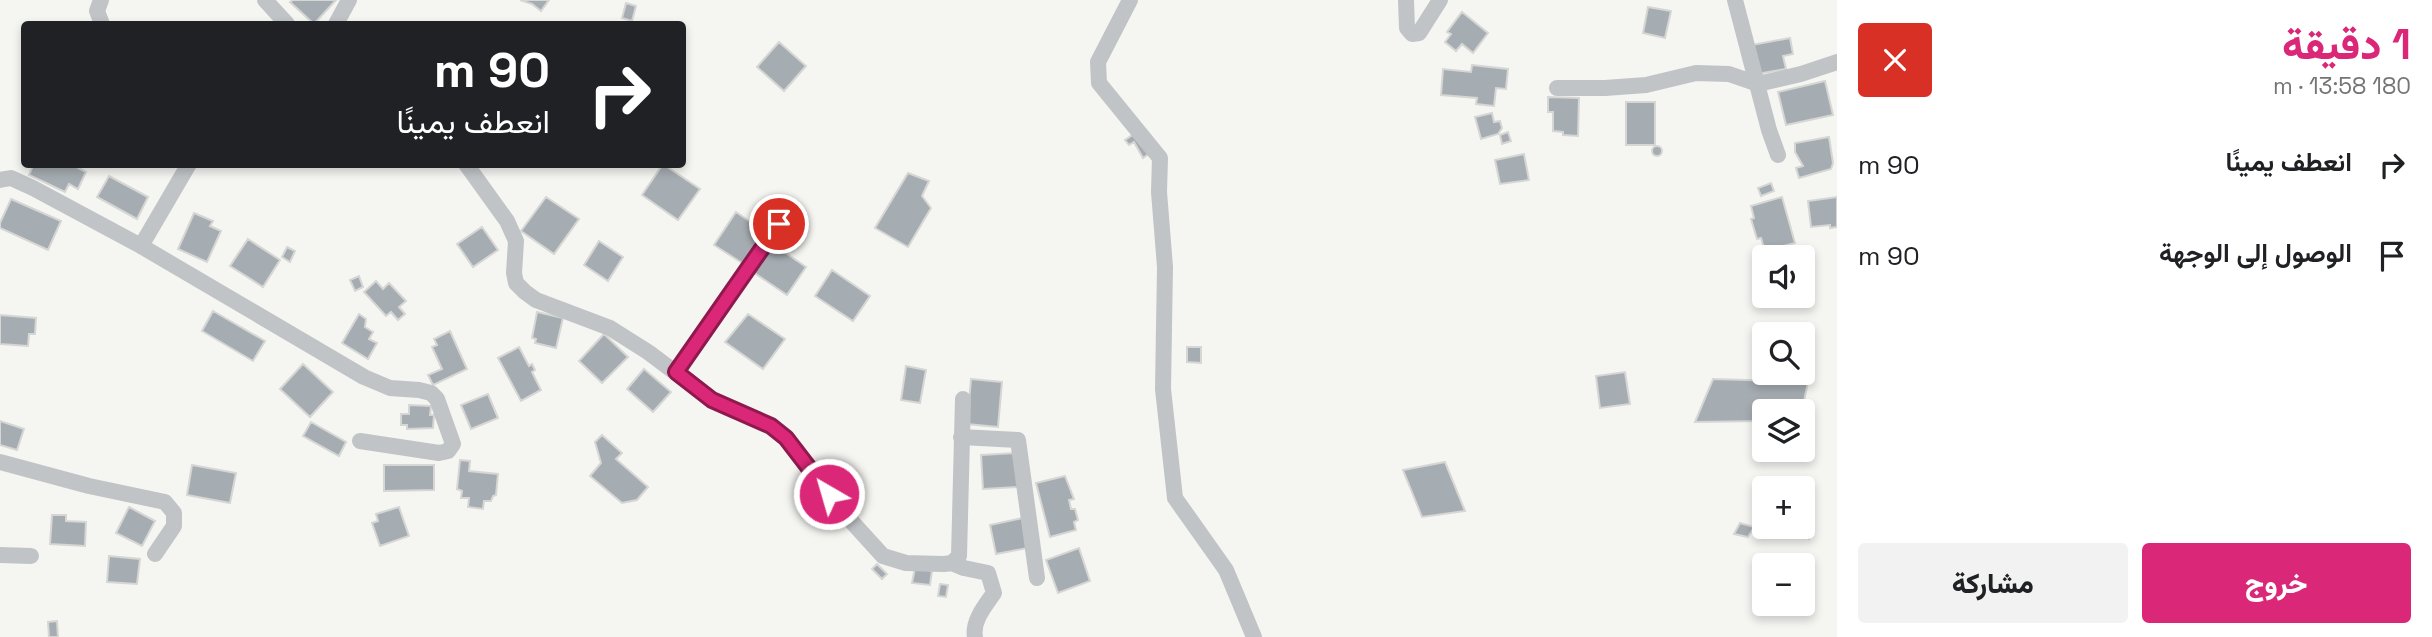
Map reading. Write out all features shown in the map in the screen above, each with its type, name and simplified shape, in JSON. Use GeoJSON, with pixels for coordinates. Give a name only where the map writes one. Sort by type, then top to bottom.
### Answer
{"type":"FeatureCollection","features":[{"type":"Feature","properties":{"kind":"street"},"geometry":{"type":"LineString","coordinates":[[101,0],[97,11],[101,21]]}},
{"type":"Feature","properties":{"kind":"street"},"geometry":{"type":"LineString","coordinates":[[265,0],[283,21]]}},
{"type":"Feature","properties":{"kind":"street"},"geometry":{"type":"LineString","coordinates":[[338,21],[349,0]]}},
{"type":"Feature","properties":{"kind":"street"},"geometry":{"type":"LineString","coordinates":[[1130,0],[1098,62],[1098,83],[1160,158],[1159,192],[1165,267],[1163,389],[1175,498],[1226,570],[1254,637]]}},
{"type":"Feature","properties":{"kind":"street"},"geometry":{"type":"LineString","coordinates":[[1406,0],[1407,28],[1412,34],[1419,33],[1440,0]]}},
{"type":"Feature","properties":{"kind":"street"},"geometry":{"type":"LineString","coordinates":[[1735,0],[1778,155]]}},
{"type":"Feature","properties":{"kind":"street"},"geometry":{"type":"LineString","coordinates":[[1557,88],[1646,85],[1696,73],[1729,74],[1758,84],[1837,62]]}},
{"type":"Feature","properties":{"kind":"street"},"geometry":{"type":"LineString","coordinates":[[141,246],[187,168]]}},
{"type":"Feature","properties":{"kind":"street"},"geometry":{"type":"LineString","coordinates":[[469,168],[507,221],[516,241],[514,273],[516,283],[524,292],[536,300],[610,328],[676,372],[712,400],[755,418],[779,432],[843,512],[883,556],[906,563],[944,564],[959,556],[963,399]]}},
{"type":"Feature","properties":{"kind":"street"},"geometry":{"type":"LineString","coordinates":[[0,180],[11,178],[33,188],[141,246],[364,377],[390,388],[431,393],[437,399],[453,444],[448,451],[439,453],[360,441]]}},
{"type":"Feature","properties":{"kind":"street"},"geometry":{"type":"LineString","coordinates":[[676,372],[779,224]]}},
{"type":"Feature","properties":{"kind":"street"},"geometry":{"type":"LineString","coordinates":[[961,437],[1018,440],[1038,578]]}},
{"type":"Feature","properties":{"kind":"street"},"geometry":{"type":"LineString","coordinates":[[0,462],[165,502],[174,513],[174,526],[155,554]]}},
{"type":"Feature","properties":{"kind":"street"},"geometry":{"type":"LineString","coordinates":[[0,555],[31,556]]}},
{"type":"Feature","properties":{"kind":"street"},"geometry":{"type":"LineString","coordinates":[[952,562],[964,568],[988,573],[994,593],[980,612],[973,632],[975,637]]}},
{"type":"Feature","properties":{"kind":"building"},"geometry":{"type":"Polygon","coordinates":[[[336,0],[317,21],[311,21],[290,2],[336,0]]]}},
{"type":"Feature","properties":{"kind":"building"},"geometry":{"type":"Polygon","coordinates":[[[520,0],[549,0],[541,11],[520,0]]]}},
{"type":"Feature","properties":{"kind":"building"},"geometry":{"type":"Polygon","coordinates":[[[626,3],[636,6],[632,21],[622,18],[626,3]]]}},
{"type":"Feature","properties":{"kind":"building"},"geometry":{"type":"Polygon","coordinates":[[[1648,7],[1671,11],[1665,38],[1643,33],[1648,7]]]}},
{"type":"Feature","properties":{"kind":"building"},"geometry":{"type":"Polygon","coordinates":[[[1462,12],[1488,33],[1473,53],[1462,44],[1456,51],[1445,42],[1451,34],[1447,32],[1462,12]]]}},
{"type":"Feature","properties":{"kind":"building"},"geometry":{"type":"Polygon","coordinates":[[[1790,38],[1793,54],[1783,56],[1786,69],[1757,74],[1752,45],[1790,38]]]}},
{"type":"Feature","properties":{"kind":"building"},"geometry":{"type":"Polygon","coordinates":[[[779,42],[806,66],[784,91],[757,67],[779,42]]]}},
{"type":"Feature","properties":{"kind":"building"},"geometry":{"type":"Polygon","coordinates":[[[1472,65],[1508,69],[1506,89],[1496,88],[1494,106],[1476,104],[1477,98],[1441,95],[1443,69],[1471,72],[1472,65]]]}},
{"type":"Feature","properties":{"kind":"building"},"geometry":{"type":"Polygon","coordinates":[[[1825,81],[1833,115],[1786,125],[1778,92],[1825,81]]]}},
{"type":"Feature","properties":{"kind":"building"},"geometry":{"type":"Polygon","coordinates":[[[1548,97],[1579,98],[1578,136],[1553,131],[1553,112],[1548,112],[1548,97]]]}},
{"type":"Feature","properties":{"kind":"building"},"geometry":{"type":"Polygon","coordinates":[[[1626,102],[1655,102],[1655,145],[1626,145],[1626,102]]]}},
{"type":"Feature","properties":{"kind":"building"},"geometry":{"type":"Polygon","coordinates":[[[1492,113],[1494,122],[1500,121],[1502,128],[1498,134],[1481,139],[1475,117],[1492,113]]]}},
{"type":"Feature","properties":{"kind":"building"},"geometry":{"type":"Polygon","coordinates":[[[1137,132],[1150,153],[1143,158],[1134,142],[1129,145],[1125,140],[1137,132]]]}},
{"type":"Feature","properties":{"kind":"building"},"geometry":{"type":"Polygon","coordinates":[[[1508,132],[1511,141],[1502,144],[1500,135],[1508,132]]]}},
{"type":"Feature","properties":{"kind":"building"},"geometry":{"type":"Polygon","coordinates":[[[1829,137],[1833,163],[1831,169],[1799,178],[1796,168],[1803,166],[1795,152],[1795,143],[1829,137]]]}},
{"type":"Feature","properties":{"kind":"building"},"geometry":{"type":"Polygon","coordinates":[[[1657,146],[1661,147],[1661,155],[1657,156],[1653,155],[1652,151],[1653,147],[1657,146]]]}},
{"type":"Feature","properties":{"kind":"building"},"geometry":{"type":"Polygon","coordinates":[[[1524,154],[1529,180],[1500,184],[1495,160],[1524,154]]]}},
{"type":"Feature","properties":{"kind":"building"},"geometry":{"type":"Polygon","coordinates":[[[32,168],[78,168],[86,172],[78,189],[69,184],[65,192],[29,175],[32,168]]]}},
{"type":"Feature","properties":{"kind":"building"},"geometry":{"type":"Polygon","coordinates":[[[660,168],[669,168],[700,189],[678,220],[642,195],[660,168]]]}},
{"type":"Feature","properties":{"kind":"building"},"geometry":{"type":"Polygon","coordinates":[[[908,173],[929,181],[922,196],[931,208],[908,247],[875,228],[908,173]]]}},
{"type":"Feature","properties":{"kind":"building"},"geometry":{"type":"Polygon","coordinates":[[[109,176],[148,197],[137,219],[97,197],[109,176]]]}},
{"type":"Feature","properties":{"kind":"building"},"geometry":{"type":"Polygon","coordinates":[[[1771,183],[1774,191],[1761,196],[1758,188],[1771,183]]]}},
{"type":"Feature","properties":{"kind":"building"},"geometry":{"type":"Polygon","coordinates":[[[546,197],[579,219],[554,254],[521,231],[546,197]]]}},
{"type":"Feature","properties":{"kind":"building"},"geometry":{"type":"Polygon","coordinates":[[[1782,197],[1795,243],[1763,245],[1761,238],[1757,239],[1751,219],[1754,218],[1751,206],[1782,197]]]}},
{"type":"Feature","properties":{"kind":"building"},"geometry":{"type":"Polygon","coordinates":[[[1837,197],[1837,227],[1811,227],[1808,201],[1837,197]]]}},
{"type":"Feature","properties":{"kind":"building"},"geometry":{"type":"Polygon","coordinates":[[[11,199],[61,221],[48,250],[0,228],[11,199]]]}},
{"type":"Feature","properties":{"kind":"building"},"geometry":{"type":"Polygon","coordinates":[[[736,212],[764,231],[742,263],[714,245],[736,212]]]}},
{"type":"Feature","properties":{"kind":"building"},"geometry":{"type":"Polygon","coordinates":[[[194,213],[213,221],[210,226],[221,231],[207,262],[178,249],[194,213]]]}},
{"type":"Feature","properties":{"kind":"building"},"geometry":{"type":"Polygon","coordinates":[[[482,227],[498,250],[473,267],[457,244],[482,227]]]}},
{"type":"Feature","properties":{"kind":"building"},"geometry":{"type":"Polygon","coordinates":[[[248,239],[280,260],[263,287],[230,266],[248,239]]]}},
{"type":"Feature","properties":{"kind":"building"},"geometry":{"type":"Polygon","coordinates":[[[599,241],[623,257],[608,281],[584,265],[599,241]]]}},
{"type":"Feature","properties":{"kind":"building"},"geometry":{"type":"Polygon","coordinates":[[[773,244],[806,267],[787,295],[753,272],[773,244]]]}},
{"type":"Feature","properties":{"kind":"building"},"geometry":{"type":"Polygon","coordinates":[[[287,247],[295,251],[290,262],[282,257],[287,247]]]}},
{"type":"Feature","properties":{"kind":"building"},"geometry":{"type":"Polygon","coordinates":[[[832,270],[870,296],[853,321],[815,296],[832,270]]]}},
{"type":"Feature","properties":{"kind":"building"},"geometry":{"type":"Polygon","coordinates":[[[359,276],[363,287],[355,291],[350,280],[359,276]]]}},
{"type":"Feature","properties":{"kind":"building"},"geometry":{"type":"Polygon","coordinates":[[[376,281],[383,289],[389,283],[406,301],[399,307],[405,314],[398,320],[391,312],[386,316],[364,292],[376,281]]]}},
{"type":"Feature","properties":{"kind":"building"},"geometry":{"type":"Polygon","coordinates":[[[213,311],[265,341],[253,361],[202,331],[213,311]]]}},
{"type":"Feature","properties":{"kind":"building"},"geometry":{"type":"Polygon","coordinates":[[[537,312],[563,318],[556,348],[535,343],[536,339],[532,338],[537,312]]]}},
{"type":"Feature","properties":{"kind":"building"},"geometry":{"type":"Polygon","coordinates":[[[359,314],[366,319],[365,327],[373,332],[369,339],[377,343],[368,359],[342,343],[359,314]]]}},
{"type":"Feature","properties":{"kind":"building"},"geometry":{"type":"Polygon","coordinates":[[[748,314],[785,339],[763,369],[725,342],[748,314]]]}},
{"type":"Feature","properties":{"kind":"building"},"geometry":{"type":"Polygon","coordinates":[[[0,315],[36,318],[35,334],[29,334],[28,346],[0,344],[0,315]]]}},
{"type":"Feature","properties":{"kind":"building"},"geometry":{"type":"Polygon","coordinates":[[[450,331],[467,369],[433,385],[428,375],[442,369],[432,347],[437,345],[434,339],[450,331]]]}},
{"type":"Feature","properties":{"kind":"building"},"geometry":{"type":"Polygon","coordinates":[[[604,334],[628,357],[602,383],[579,361],[604,334]]]}},
{"type":"Feature","properties":{"kind":"building"},"geometry":{"type":"Polygon","coordinates":[[[519,347],[529,366],[532,364],[535,370],[532,372],[541,390],[521,401],[498,358],[519,347]]]}},
{"type":"Feature","properties":{"kind":"building"},"geometry":{"type":"Polygon","coordinates":[[[1187,347],[1201,347],[1201,363],[1187,362],[1187,347]]]}},
{"type":"Feature","properties":{"kind":"building"},"geometry":{"type":"Polygon","coordinates":[[[303,364],[333,392],[310,417],[280,389],[303,364]]]}},
{"type":"Feature","properties":{"kind":"building"},"geometry":{"type":"Polygon","coordinates":[[[906,366],[926,370],[920,403],[901,400],[906,366]]]}},
{"type":"Feature","properties":{"kind":"building"},"geometry":{"type":"Polygon","coordinates":[[[644,369],[671,392],[653,412],[627,389],[644,369]]]}},
{"type":"Feature","properties":{"kind":"building"},"geometry":{"type":"Polygon","coordinates":[[[1625,372],[1630,404],[1600,408],[1596,376],[1625,372]]]}},
{"type":"Feature","properties":{"kind":"building"},"geometry":{"type":"Polygon","coordinates":[[[971,379],[1002,382],[998,427],[967,424],[971,379]]]}},
{"type":"Feature","properties":{"kind":"building"},"geometry":{"type":"Polygon","coordinates":[[[1713,379],[1752,380],[1752,385],[1807,385],[1804,399],[1752,399],[1752,421],[1695,422],[1713,379]]]}},
{"type":"Feature","properties":{"kind":"building"},"geometry":{"type":"Polygon","coordinates":[[[488,394],[498,418],[471,429],[461,405],[488,394]]]}},
{"type":"Feature","properties":{"kind":"building"},"geometry":{"type":"Polygon","coordinates":[[[409,405],[431,406],[430,415],[434,415],[433,428],[407,429],[407,425],[401,425],[401,414],[409,414],[409,405]]]}},
{"type":"Feature","properties":{"kind":"building"},"geometry":{"type":"Polygon","coordinates":[[[0,421],[24,429],[17,450],[0,445],[0,421]]]}},
{"type":"Feature","properties":{"kind":"building"},"geometry":{"type":"Polygon","coordinates":[[[311,422],[346,442],[339,456],[303,436],[311,422]]]}},
{"type":"Feature","properties":{"kind":"building"},"geometry":{"type":"Polygon","coordinates":[[[602,435],[622,453],[616,459],[648,487],[637,500],[622,503],[590,476],[601,463],[595,442],[602,435]]]}},
{"type":"Feature","properties":{"kind":"building"},"geometry":{"type":"Polygon","coordinates":[[[1016,453],[1018,487],[983,489],[981,455],[1016,453]]]}},
{"type":"Feature","properties":{"kind":"building"},"geometry":{"type":"Polygon","coordinates":[[[460,460],[470,461],[469,471],[498,474],[496,495],[491,501],[484,501],[483,509],[468,507],[469,498],[461,498],[462,491],[457,489],[460,460]]]}},
{"type":"Feature","properties":{"kind":"building"},"geometry":{"type":"Polygon","coordinates":[[[1445,462],[1465,511],[1422,517],[1403,470],[1445,462]]]}},
{"type":"Feature","properties":{"kind":"building"},"geometry":{"type":"Polygon","coordinates":[[[192,465],[236,473],[230,503],[187,495],[192,465]]]}},
{"type":"Feature","properties":{"kind":"building"},"geometry":{"type":"Polygon","coordinates":[[[384,465],[434,465],[434,490],[384,491],[384,465]]]}},
{"type":"Feature","properties":{"kind":"building"},"geometry":{"type":"Polygon","coordinates":[[[1065,476],[1074,499],[1069,500],[1078,520],[1074,522],[1076,530],[1050,537],[1036,483],[1065,476]]]}},
{"type":"Feature","properties":{"kind":"building"},"geometry":{"type":"Polygon","coordinates":[[[129,507],[155,521],[142,546],[116,533],[129,507]]]}},
{"type":"Feature","properties":{"kind":"building"},"geometry":{"type":"Polygon","coordinates":[[[399,507],[409,536],[380,546],[372,523],[378,521],[376,514],[399,507]]]}},
{"type":"Feature","properties":{"kind":"building"},"geometry":{"type":"Polygon","coordinates":[[[52,515],[66,515],[66,521],[86,522],[85,546],[50,544],[52,515]]]}},
{"type":"Feature","properties":{"kind":"building"},"geometry":{"type":"Polygon","coordinates":[[[1027,517],[1033,547],[996,554],[990,525],[1027,517]]]}},
{"type":"Feature","properties":{"kind":"building"},"geometry":{"type":"Polygon","coordinates":[[[1740,523],[1752,526],[1748,537],[1734,534],[1740,523]]]}},
{"type":"Feature","properties":{"kind":"building"},"geometry":{"type":"Polygon","coordinates":[[[1079,548],[1090,581],[1058,593],[1046,560],[1079,548]]]}},
{"type":"Feature","properties":{"kind":"building"},"geometry":{"type":"Polygon","coordinates":[[[109,556],[140,559],[137,584],[107,582],[109,556]]]}},
{"type":"Feature","properties":{"kind":"building"},"geometry":{"type":"Polygon","coordinates":[[[877,564],[887,574],[882,579],[872,569],[877,564]]]}},
{"type":"Feature","properties":{"kind":"building"},"geometry":{"type":"Polygon","coordinates":[[[915,568],[932,571],[930,585],[912,583],[915,568]]]}},
{"type":"Feature","properties":{"kind":"building"},"geometry":{"type":"Polygon","coordinates":[[[940,584],[948,585],[946,597],[938,596],[940,584]]]}},
{"type":"Feature","properties":{"kind":"building"},"geometry":{"type":"Polygon","coordinates":[[[57,621],[58,637],[49,637],[48,622],[57,621]]]}},
{"type":"Feature","properties":{"kind":"route"},"geometry":{"type":"LineString","coordinates":[[779,224],[676,372],[712,400],[771,426],[786,438],[829,494]]}}]}
